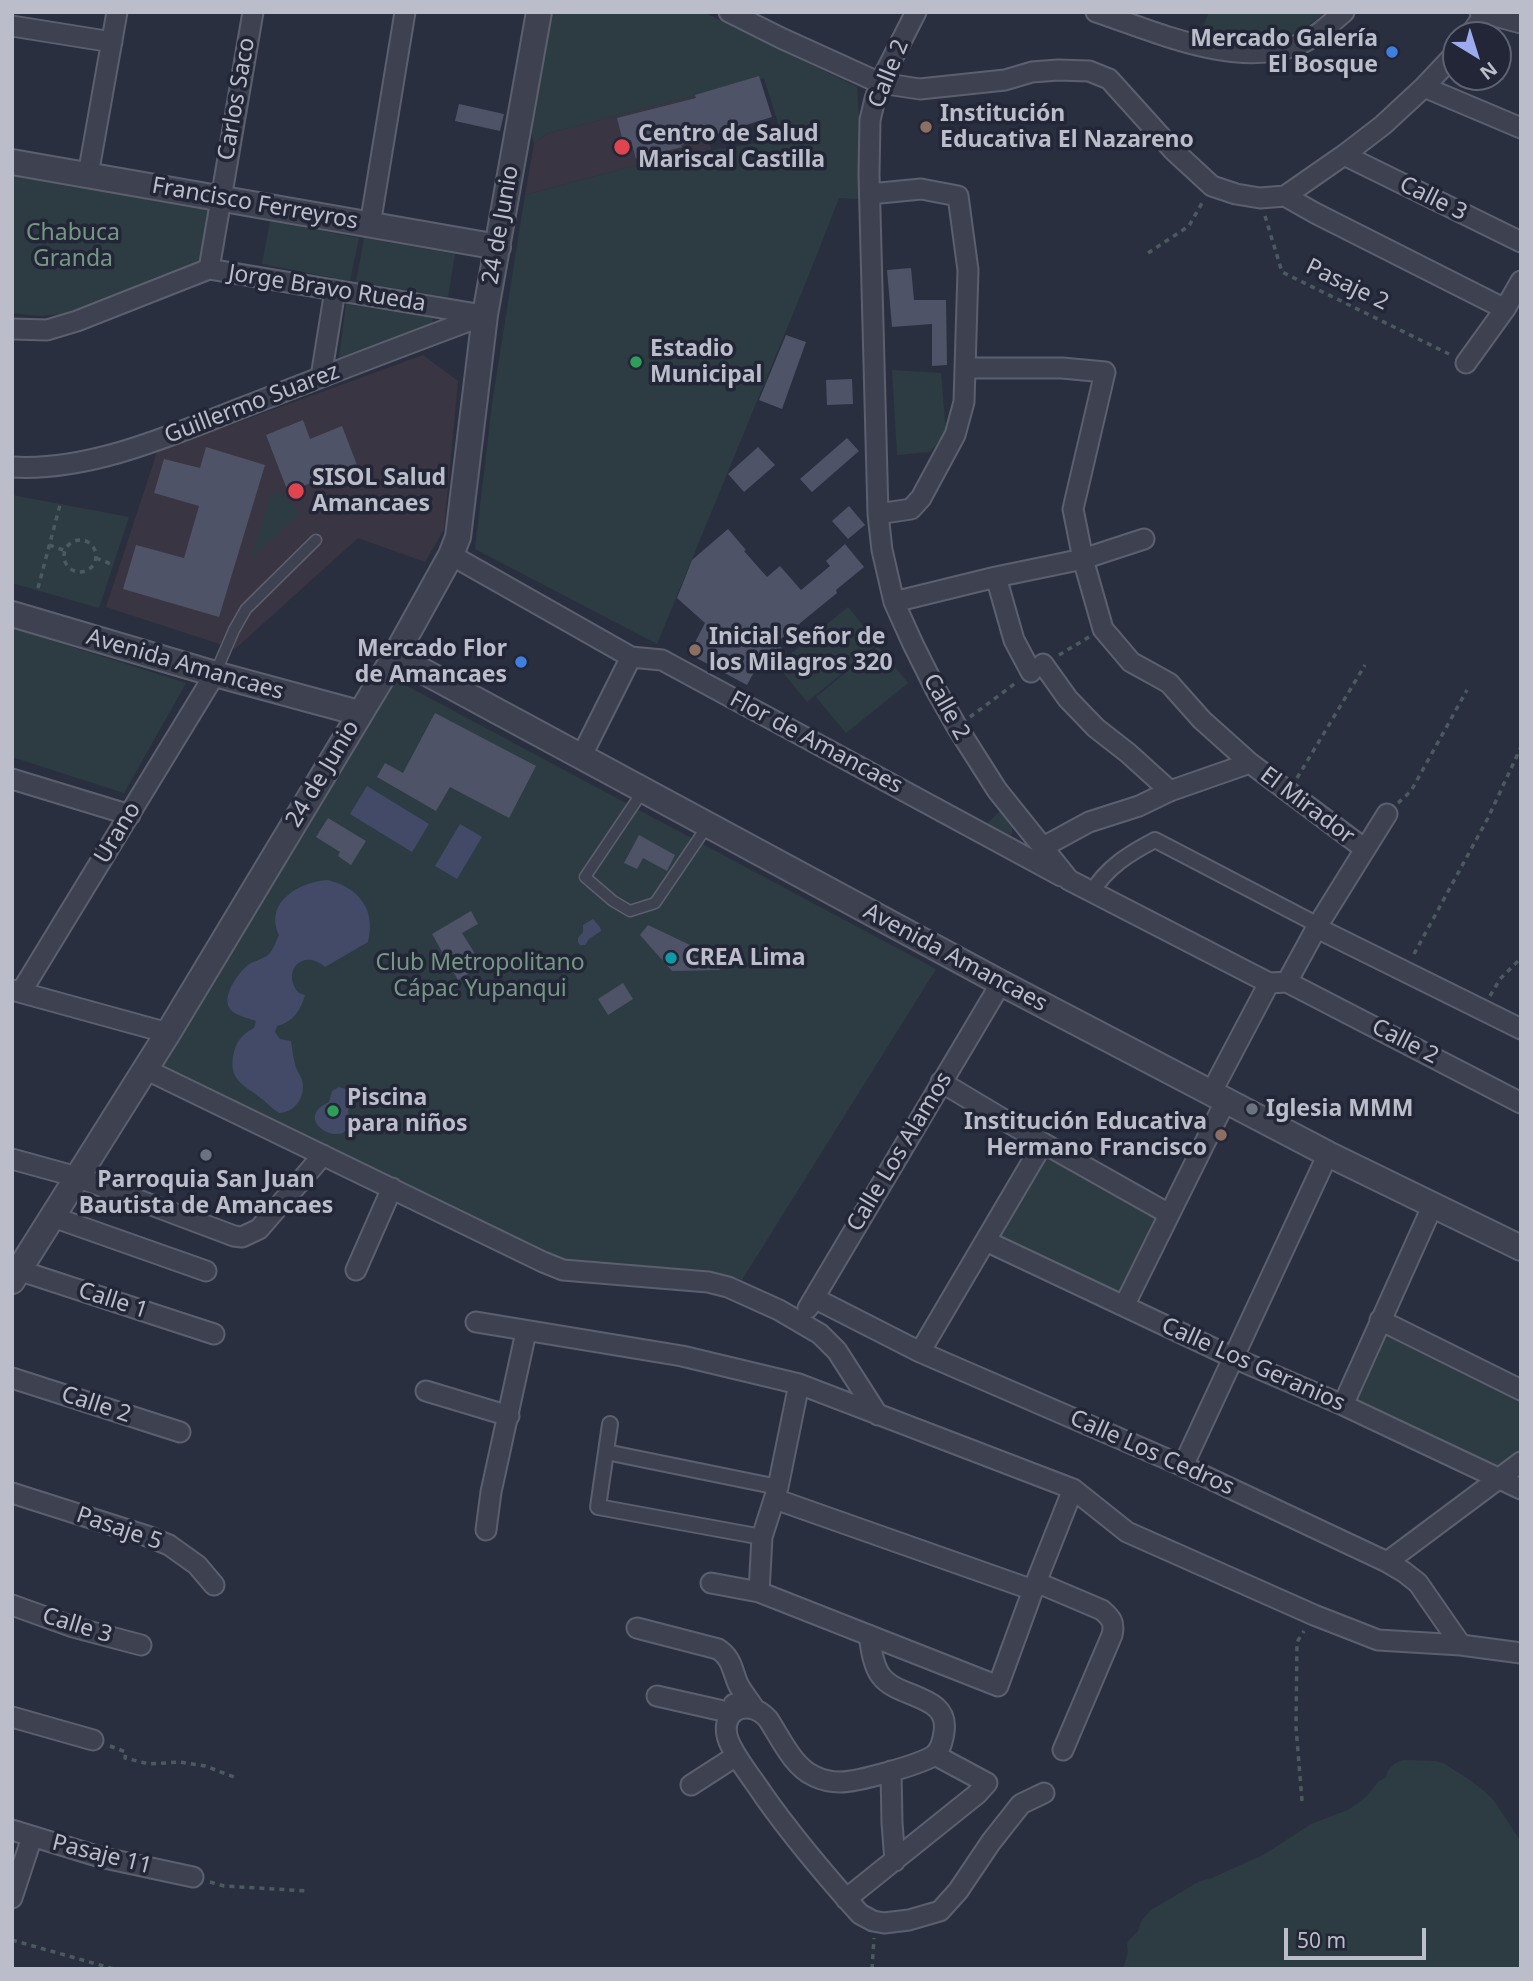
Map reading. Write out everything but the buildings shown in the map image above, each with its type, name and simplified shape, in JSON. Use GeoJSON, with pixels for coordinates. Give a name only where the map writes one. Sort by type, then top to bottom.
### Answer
{"type":"FeatureCollection","features":[{"type":"Feature","properties":{"kind":"street"},"geometry":{"type":"LineString","coordinates":[[88,175],[117,12]]}},
{"type":"Feature","properties":{"kind":"street","name":"Carlos Saco"},"geometry":{"type":"LineString","coordinates":[[208,269],[253,12]]}},
{"type":"Feature","properties":{"kind":"street"},"geometry":{"type":"LineString","coordinates":[[370,225],[405,12]]}},
{"type":"Feature","properties":{"kind":"street","name":"24 de Junio"},"geometry":{"type":"LineString","coordinates":[[15,1273],[168,1033],[395,656],[451,555],[458,537],[485,315],[539,12]]}},
{"type":"Feature","properties":{"kind":"street"},"geometry":{"type":"LineString","coordinates":[[729,12],[880,83],[920,89],[1005,80],[1032,72],[1089,71],[1109,79],[1174,151],[1212,186],[1260,198],[1284,195],[1344,155],[1383,125],[1442,68]]}},
{"type":"Feature","properties":{"kind":"street","name":"Calle 2"},"geometry":{"type":"LineString","coordinates":[[916,12],[880,83],[870,120],[878,514],[882,550],[894,602],[912,644],[957,727],[997,790],[1069,880],[1521,1103]]}},
{"type":"Feature","properties":{"kind":"street"},"geometry":{"type":"LineString","coordinates":[[1096,12],[1198,45],[1255,54],[1302,44],[1324,30],[1344,12]]}},
{"type":"Feature","properties":{"kind":"street"},"geometry":{"type":"LineString","coordinates":[[1484,13],[1521,23]]}},
{"type":"Feature","properties":{"kind":"street"},"geometry":{"type":"LineString","coordinates":[[12,26],[112,42]]}},
{"type":"Feature","properties":{"kind":"street"},"geometry":{"type":"LineString","coordinates":[[1424,88],[1521,128]]}},
{"type":"Feature","properties":{"kind":"street","name":"Calle 3"},"geometry":{"type":"LineString","coordinates":[[1344,155],[1521,242]]}},
{"type":"Feature","properties":{"kind":"street","name":"Francisco Ferreyros"},"geometry":{"type":"LineString","coordinates":[[12,162],[498,247]]}},
{"type":"Feature","properties":{"kind":"street"},"geometry":{"type":"LineString","coordinates":[[870,194],[921,189],[958,195],[968,270],[964,402],[955,435],[921,498],[911,509],[878,514]]}},
{"type":"Feature","properties":{"kind":"street"},"geometry":{"type":"LineString","coordinates":[[1284,195],[1315,214],[1505,309]]}},
{"type":"Feature","properties":{"kind":"street","name":"Jorge Bravo Rueda"},"geometry":{"type":"LineString","coordinates":[[12,329],[47,330],[77,321],[208,269],[485,315]]}},
{"type":"Feature","properties":{"kind":"street"},"geometry":{"type":"LineString","coordinates":[[1466,363],[1505,309],[1521,281]]}},
{"type":"Feature","properties":{"kind":"street"},"geometry":{"type":"LineString","coordinates":[[321,377],[335,290]]}},
{"type":"Feature","properties":{"kind":"street","name":"Guillermo Suarez"},"geometry":{"type":"LineString","coordinates":[[12,467],[69,464],[152,441],[485,315]]}},
{"type":"Feature","properties":{"kind":"street","name":"El Mirador"},"geometry":{"type":"LineString","coordinates":[[966,368],[1062,368],[1105,372],[1073,509],[1083,559],[1103,629],[1118,650],[1131,662],[1169,683],[1202,720],[1250,763],[1365,849]]}},
{"type":"Feature","properties":{"kind":"street"},"geometry":{"type":"LineString","coordinates":[[894,602],[1083,559],[1144,539]]}},
{"type":"Feature","properties":{"kind":"street","name":"Flor de Amancaes"},"geometry":{"type":"LineString","coordinates":[[451,555],[631,657],[662,660],[1069,880]]}},
{"type":"Feature","properties":{"kind":"street"},"geometry":{"type":"LineString","coordinates":[[996,577],[1014,640],[1037,668],[1096,728],[1170,791]]}},
{"type":"Feature","properties":{"kind":"street","name":"Avenida Amancaes"},"geometry":{"type":"LineString","coordinates":[[12,614],[359,713]]}},
{"type":"Feature","properties":{"kind":"street","name":"Avenida Amancaes"},"geometry":{"type":"LineString","coordinates":[[395,656],[1001,983],[1328,1154],[1521,1248]]}},
{"type":"Feature","properties":{"kind":"street"},"geometry":{"type":"LineString","coordinates":[[581,757],[631,657]]}},
{"type":"Feature","properties":{"kind":"street","name":"Urano"},"geometry":{"type":"LineString","coordinates":[[17,991],[130,815],[215,674]]}},
{"type":"Feature","properties":{"kind":"street"},"geometry":{"type":"LineString","coordinates":[[1043,847],[1089,822],[1139,806],[1170,791],[1250,763]]}},
{"type":"Feature","properties":{"kind":"street"},"geometry":{"type":"LineString","coordinates":[[12,779],[130,815]]}},
{"type":"Feature","properties":{"kind":"street"},"geometry":{"type":"LineString","coordinates":[[1124,1306],[1169,1213],[1218,1096],[1278,982],[1317,927],[1387,814]]}},
{"type":"Feature","properties":{"kind":"street"},"geometry":{"type":"LineString","coordinates":[[1092,892],[1101,878],[1130,853],[1155,841],[1317,927],[1521,1029]]}},
{"type":"Feature","properties":{"kind":"street","name":"Calle Los Alamos"},"geometry":{"type":"LineString","coordinates":[[801,1321],[1001,983]]}},
{"type":"Feature","properties":{"kind":"street"},"geometry":{"type":"LineString","coordinates":[[17,991],[168,1033]]}},
{"type":"Feature","properties":{"kind":"street"},"geometry":{"type":"LineString","coordinates":[[145,1069],[563,1270],[708,1282],[745,1294],[801,1321],[820,1334],[837,1351],[877,1415]]}},
{"type":"Feature","properties":{"kind":"street"},"geometry":{"type":"LineString","coordinates":[[942,1082],[1043,1143],[1169,1213]]}},
{"type":"Feature","properties":{"kind":"street"},"geometry":{"type":"LineString","coordinates":[[920,1352],[1043,1143]]}},
{"type":"Feature","properties":{"kind":"street"},"geometry":{"type":"LineString","coordinates":[[1183,1466],[1328,1154]]}},
{"type":"Feature","properties":{"kind":"street"},"geometry":{"type":"LineString","coordinates":[[12,1159],[78,1177],[242,1237],[259,1229],[323,1155]]}},
{"type":"Feature","properties":{"kind":"street"},"geometry":{"type":"LineString","coordinates":[[356,1270],[392,1188]]}},
{"type":"Feature","properties":{"kind":"street"},"geometry":{"type":"LineString","coordinates":[[1343,1405],[1433,1207]]}},
{"type":"Feature","properties":{"kind":"street"},"geometry":{"type":"LineString","coordinates":[[52,1217],[206,1270]]}},
{"type":"Feature","properties":{"kind":"street","name":"Calle Los Geranios"},"geometry":{"type":"LineString","coordinates":[[986,1241],[1521,1489]]}},
{"type":"Feature","properties":{"kind":"street","name":"Calle 1"},"geometry":{"type":"LineString","coordinates":[[15,1273],[215,1334]]}},
{"type":"Feature","properties":{"kind":"street","name":"Calle Los Cedros"},"geometry":{"type":"LineString","coordinates":[[814,1298],[920,1352],[1183,1466],[1387,1562],[1418,1583],[1461,1645]]}},
{"type":"Feature","properties":{"kind":"street"},"geometry":{"type":"LineString","coordinates":[[1381,1320],[1521,1390]]}},
{"type":"Feature","properties":{"kind":"street"},"geometry":{"type":"LineString","coordinates":[[476,1322],[682,1356],[799,1384],[1073,1489],[1127,1532],[1314,1615],[1378,1640],[1461,1645],[1521,1653]]}},
{"type":"Feature","properties":{"kind":"street"},"geometry":{"type":"LineString","coordinates":[[485,1530],[526,1332]]}},
{"type":"Feature","properties":{"kind":"street"},"geometry":{"type":"LineString","coordinates":[[824,1393],[834,1385],[838,1376],[840,1367],[837,1351]]}},
{"type":"Feature","properties":{"kind":"street","name":"Calle 2"},"geometry":{"type":"LineString","coordinates":[[12,1378],[180,1432]]}},
{"type":"Feature","properties":{"kind":"street"},"geometry":{"type":"LineString","coordinates":[[759,1592],[762,1537],[777,1493],[799,1384]]}},
{"type":"Feature","properties":{"kind":"street"},"geometry":{"type":"LineString","coordinates":[[426,1391],[509,1416]]}},
{"type":"Feature","properties":{"kind":"street"},"geometry":{"type":"LineString","coordinates":[[610,1424],[598,1507],[762,1537]]}},
{"type":"Feature","properties":{"kind":"street"},"geometry":{"type":"LineString","coordinates":[[606,1452],[777,1493],[1102,1610],[1114,1625],[1112,1634],[1063,1750]]}},
{"type":"Feature","properties":{"kind":"street"},"geometry":{"type":"LineString","coordinates":[[1387,1562],[1521,1462]]}},
{"type":"Feature","properties":{"kind":"street"},"geometry":{"type":"LineString","coordinates":[[710,1583],[759,1592],[998,1686],[1073,1489]]}},
{"type":"Feature","properties":{"kind":"street","name":"Pasaje 5"},"geometry":{"type":"LineString","coordinates":[[12,1493],[169,1545],[197,1566],[214,1585]]}},
{"type":"Feature","properties":{"kind":"street","name":"Calle 3"},"geometry":{"type":"LineString","coordinates":[[12,1605],[74,1627],[141,1645]]}},
{"type":"Feature","properties":{"kind":"street"},"geometry":{"type":"LineString","coordinates":[[637,1628],[725,1653],[738,1685],[754,1708],[768,1718],[803,1769],[812,1776],[840,1782],[857,1781],[935,1755],[944,1732],[945,1720],[938,1709],[926,1700],[891,1685],[880,1676],[869,1635]]}},
{"type":"Feature","properties":{"kind":"street"},"geometry":{"type":"LineString","coordinates":[[738,1685],[725,1730],[736,1756],[793,1836],[860,1914],[875,1922],[909,1920],[940,1911],[958,1891],[1021,1804],[1044,1793]]}},
{"type":"Feature","properties":{"kind":"street"},"geometry":{"type":"LineString","coordinates":[[657,1696],[732,1713],[754,1708]]}},
{"type":"Feature","properties":{"kind":"street"},"geometry":{"type":"LineString","coordinates":[[12,1717],[93,1740]]}},
{"type":"Feature","properties":{"kind":"street"},"geometry":{"type":"LineString","coordinates":[[846,1899],[977,1794],[987,1783],[935,1755]]}},
{"type":"Feature","properties":{"kind":"street"},"geometry":{"type":"LineString","coordinates":[[691,1785],[736,1756]]}},
{"type":"Feature","properties":{"kind":"street"},"geometry":{"type":"LineString","coordinates":[[891,1771],[895,1861]]}},
{"type":"Feature","properties":{"kind":"street","name":"Pasaje 11"},"geometry":{"type":"LineString","coordinates":[[12,1830],[100,1857],[193,1877]]}},
{"type":"Feature","properties":{"kind":"street"},"geometry":{"type":"LineString","coordinates":[[12,1898],[32,1836]]}},
{"type":"Feature","properties":{"kind":"lane"},"geometry":{"type":"LineString","coordinates":[[215,674],[246,609],[316,540]]}},
{"type":"Feature","properties":{"kind":"lane"},"geometry":{"type":"LineString","coordinates":[[643,791],[585,877],[613,901],[630,911],[655,903],[708,825]]}},
{"type":"Feature","properties":{"kind":"path"},"geometry":{"type":"LineString","coordinates":[[1148,253],[1189,226],[1212,186]]}},
{"type":"Feature","properties":{"kind":"path","name":"Pasaje 2"},"geometry":{"type":"LineString","coordinates":[[1260,198],[1282,272],[1466,363]]}},
{"type":"Feature","properties":{"kind":"path"},"geometry":{"type":"LineString","coordinates":[[38,588],[61,505]]}},
{"type":"Feature","properties":{"kind":"path"},"geometry":{"type":"LineString","coordinates":[[83,541],[94,548],[96,558],[92,568],[79,572],[68,567],[64,556],[73,542],[83,541]]}},
{"type":"Feature","properties":{"kind":"path"},"geometry":{"type":"LineString","coordinates":[[49,545],[66,551]]}},
{"type":"Feature","properties":{"kind":"path"},"geometry":{"type":"LineString","coordinates":[[96,558],[111,564]]}},
{"type":"Feature","properties":{"kind":"path"},"geometry":{"type":"LineString","coordinates":[[1289,792],[1366,665]]}},
{"type":"Feature","properties":{"kind":"path"},"geometry":{"type":"LineString","coordinates":[[1387,814],[1411,791],[1467,690]]}},
{"type":"Feature","properties":{"kind":"path"},"geometry":{"type":"LineString","coordinates":[[1404,971],[1488,818],[1521,747]]}},
{"type":"Feature","properties":{"kind":"path"},"geometry":{"type":"LineString","coordinates":[[1481,1009],[1500,979],[1521,958]]}},
{"type":"Feature","properties":{"kind":"path"},"geometry":{"type":"LineString","coordinates":[[1302,1801],[1296,1727],[1297,1642],[1314,1615]]}},
{"type":"Feature","properties":{"kind":"path"},"geometry":{"type":"LineString","coordinates":[[93,1740],[127,1752],[125,1758],[149,1764],[180,1762],[205,1766],[237,1778]]}},
{"type":"Feature","properties":{"kind":"path"},"geometry":{"type":"LineString","coordinates":[[193,1877],[224,1886],[308,1891]]}},
{"type":"Feature","properties":{"kind":"path"},"geometry":{"type":"LineString","coordinates":[[872,1969],[875,1922]]}},
{"type":"Feature","properties":{"kind":"path"},"geometry":{"type":"LineString","coordinates":[[12,1940],[114,1969]]}},
{"type":"Feature","properties":{"kind":"shaded area","name":"Centro de Salud Mariscal Castilla"},"geometry":{"type":"Polygon","coordinates":[[[696,95],[711,150],[663,158],[525,195],[534,144],[546,134],[696,95]]]}},
{"type":"Feature","properties":{"kind":"shaded area","name":"SISOL Salud Amancaes"},"geometry":{"type":"Polygon","coordinates":[[[423,355],[458,381],[444,529],[425,562],[358,538],[235,649],[106,607],[157,452],[423,355]]]}},
{"type":"Feature","properties":{"kind":"green space","name":"Estadio Municipal"},"geometry":{"type":"Polygon","coordinates":[[[552,12],[703,12],[857,87],[862,163],[859,199],[839,198],[657,644],[475,549],[492,404],[525,195],[663,158],[783,139],[764,78],[546,134],[534,144],[531,132],[552,12]]]}},
{"type":"Feature","properties":{"kind":"green space"},"geometry":{"type":"Polygon","coordinates":[[[1209,12],[1326,12],[1296,33],[1281,39],[1252,43],[1200,33],[1209,12]]]}},
{"type":"Feature","properties":{"kind":"green space","name":"Chabuca Granda"},"geometry":{"type":"Polygon","coordinates":[[[12,173],[211,210],[203,265],[62,314],[39,316],[12,313],[12,173]]]}},
{"type":"Feature","properties":{"kind":"green space"},"geometry":{"type":"Polygon","coordinates":[[[270,221],[359,238],[350,281],[262,264],[270,221]]]}},
{"type":"Feature","properties":{"kind":"green space"},"geometry":{"type":"Polygon","coordinates":[[[364,238],[455,254],[448,297],[356,282],[364,238]]]}},
{"type":"Feature","properties":{"kind":"green space"},"geometry":{"type":"Polygon","coordinates":[[[346,304],[433,318],[432,325],[339,358],[346,304]]]}},
{"type":"Feature","properties":{"kind":"green space"},"geometry":{"type":"Polygon","coordinates":[[[892,370],[941,373],[946,433],[930,452],[897,455],[892,370]]]}},
{"type":"Feature","properties":{"kind":"green space"},"geometry":{"type":"Polygon","coordinates":[[[275,492],[285,496],[300,514],[251,558],[270,496],[275,492]]]}},
{"type":"Feature","properties":{"kind":"green space"},"geometry":{"type":"Polygon","coordinates":[[[12,495],[129,517],[99,608],[12,583],[12,495]]]}},
{"type":"Feature","properties":{"kind":"green space"},"geometry":{"type":"Polygon","coordinates":[[[848,607],[878,644],[807,702],[777,665],[848,607]]]}},
{"type":"Feature","properties":{"kind":"green space"},"geometry":{"type":"Polygon","coordinates":[[[12,628],[186,683],[124,793],[12,757],[12,628]]]}},
{"type":"Feature","properties":{"kind":"green space"},"geometry":{"type":"Polygon","coordinates":[[[878,646],[908,683],[846,733],[816,697],[878,646]]]}},
{"type":"Feature","properties":{"kind":"green space","name":"Club Metropolitano Cápac Yupanqui"},"geometry":{"type":"Polygon","coordinates":[[[394,679],[936,969],[742,1280],[707,1273],[562,1261],[159,1069],[394,679]]]}},
{"type":"Feature","properties":{"kind":"green space"},"geometry":{"type":"Polygon","coordinates":[[[1001,810],[1012,828],[1012,834],[1007,837],[985,826],[1001,810]]]}},
{"type":"Feature","properties":{"kind":"green space"},"geometry":{"type":"Polygon","coordinates":[[[1047,1156],[1158,1220],[1120,1294],[1000,1237],[1047,1156]]]}},
{"type":"Feature","properties":{"kind":"green space"},"geometry":{"type":"Polygon","coordinates":[[[1386,1331],[1521,1400],[1521,1451],[1499,1469],[1354,1404],[1386,1331]]]}},
{"type":"Feature","properties":{"kind":"green space"},"geometry":{"type":"Polygon","coordinates":[[[1403,1760],[1436,1761],[1467,1778],[1495,1802],[1521,1842],[1521,1969],[1123,1969],[1128,1953],[1127,1944],[1151,1910],[1200,1881],[1265,1854],[1311,1824],[1348,1810],[1386,1777],[1392,1766],[1403,1760]]]}},
{"type":"Feature","properties":{"kind":"water"},"geometry":{"type":"Polygon","coordinates":[[[367,786],[429,824],[412,852],[350,814],[367,786]]]}},
{"type":"Feature","properties":{"kind":"water"},"geometry":{"type":"Polygon","coordinates":[[[460,824],[482,837],[457,879],[435,866],[460,824]]]}},
{"type":"Feature","properties":{"kind":"water"},"geometry":{"type":"Polygon","coordinates":[[[328,880],[348,888],[363,902],[369,920],[368,942],[325,967],[309,960],[302,961],[293,970],[294,985],[299,993],[305,995],[295,1015],[288,1022],[277,1026],[275,1032],[280,1039],[291,1041],[303,1086],[301,1097],[295,1106],[279,1113],[243,1085],[235,1075],[232,1061],[235,1048],[241,1038],[254,1028],[256,1021],[230,1009],[229,992],[244,969],[268,955],[273,948],[279,935],[276,913],[287,896],[306,885],[328,880]]]}},
{"type":"Feature","properties":{"kind":"water"},"geometry":{"type":"Polygon","coordinates":[[[593,919],[601,931],[585,945],[580,945],[578,938],[583,932],[583,925],[593,919]]]}},
{"type":"Feature","properties":{"kind":"water","name":"Piscina para niños"},"geometry":{"type":"Polygon","coordinates":[[[339,1087],[350,1090],[354,1101],[348,1111],[349,1125],[343,1132],[335,1134],[326,1132],[315,1118],[318,1110],[329,1102],[332,1091],[339,1087]]]}},
{"type":"Feature","properties":{"kind":"place","name":"Mercado Galería El Bosque"},"geometry":{"type":"Point","coordinates":[1392,52]}},
{"type":"Feature","properties":{"kind":"place","name":"Institución Educativa El Nazareno"},"geometry":{"type":"Point","coordinates":[926,127]}},
{"type":"Feature","properties":{"kind":"place","name":"Centro de Salud Mariscal Castilla"},"geometry":{"type":"Point","coordinates":[622,147]}},
{"type":"Feature","properties":{"kind":"place","name":"Estadio Municipal"},"geometry":{"type":"Point","coordinates":[636,362]}},
{"type":"Feature","properties":{"kind":"place","name":"SISOL Salud Amancaes"},"geometry":{"type":"Point","coordinates":[296,491]}},
{"type":"Feature","properties":{"kind":"place","name":"Inicial Señor de los Milagros 320"},"geometry":{"type":"Point","coordinates":[695,650]}},
{"type":"Feature","properties":{"kind":"place","name":"Mercado Flor de Amancaes"},"geometry":{"type":"Point","coordinates":[521,662]}},
{"type":"Feature","properties":{"kind":"place","name":"CREA Lima"},"geometry":{"type":"Point","coordinates":[671,958]}},
{"type":"Feature","properties":{"kind":"place","name":"Iglesia MMM"},"geometry":{"type":"Point","coordinates":[1252,1109]}},
{"type":"Feature","properties":{"kind":"place","name":"Piscina para niños"},"geometry":{"type":"Point","coordinates":[333,1111]}},
{"type":"Feature","properties":{"kind":"place","name":"Institución Educativa Hermano Francisco"},"geometry":{"type":"Point","coordinates":[1221,1135]}},
{"type":"Feature","properties":{"kind":"place","name":"Parroquia San Juan Bautista de Amancaes"},"geometry":{"type":"Point","coordinates":[206,1155]}}]}
